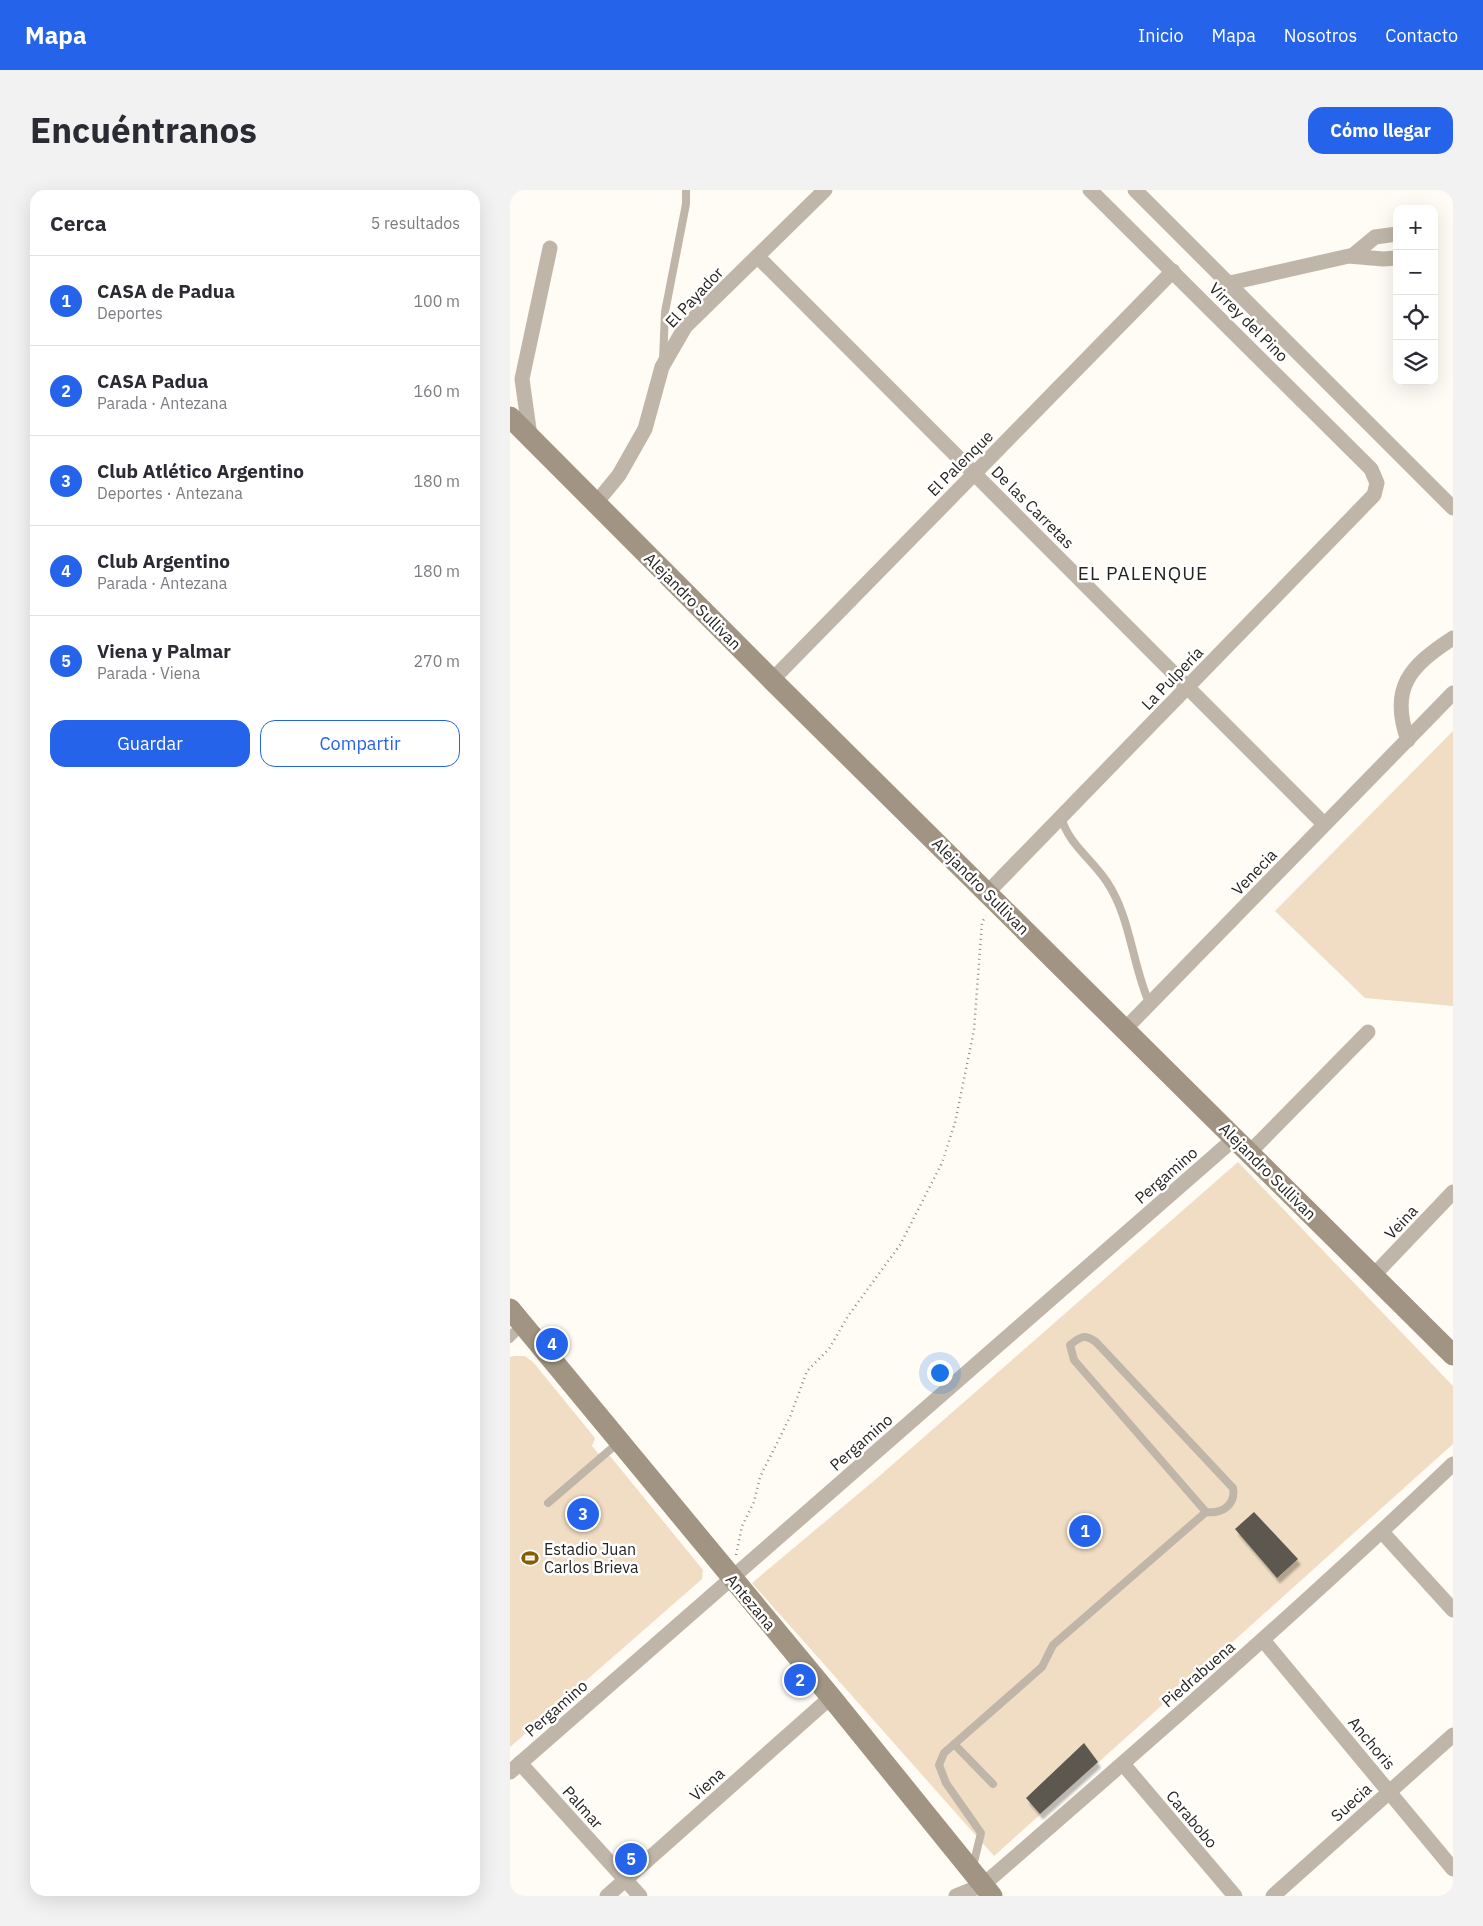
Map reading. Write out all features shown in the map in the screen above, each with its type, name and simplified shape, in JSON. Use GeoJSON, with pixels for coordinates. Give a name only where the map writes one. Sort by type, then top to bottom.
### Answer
{"type":"FeatureCollection","features":[{"type":"Feature","properties":{"kind":"street","name":"El Payador"},"geometry":{"type":"LineString","coordinates":[[596,503],[619,475],[645,429],[662,367],[685,327],[825,190]]}},
{"type":"Feature","properties":{"kind":"street","name":"Virrey del Pino"},"geometry":{"type":"LineString","coordinates":[[1090,190],[1370,469],[1377,483]]}},
{"type":"Feature","properties":{"kind":"street"},"geometry":{"type":"LineString","coordinates":[[1136,190],[1453,508]]}},
{"type":"Feature","properties":{"kind":"street"},"geometry":{"type":"LineString","coordinates":[[1352,256],[1375,237],[1393,235]]}},
{"type":"Feature","properties":{"kind":"street"},"geometry":{"type":"LineString","coordinates":[[530,436],[522,382],[550,248]]}},
{"type":"Feature","properties":{"kind":"street"},"geometry":{"type":"LineString","coordinates":[[1230,283],[1352,256],[1393,258]]}},
{"type":"Feature","properties":{"kind":"street","name":"De las Carretas"},"geometry":{"type":"LineString","coordinates":[[758,257],[1324,824]]}},
{"type":"Feature","properties":{"kind":"street","name":"El Palenque"},"geometry":{"type":"LineString","coordinates":[[772,680],[1173,271]]}},
{"type":"Feature","properties":{"kind":"street"},"geometry":{"type":"LineString","coordinates":[[510,395],[522,382]]}},
{"type":"Feature","properties":{"kind":"street","name":"Alejandro Sullivan"},"geometry":{"type":"LineString","coordinates":[[510,417],[772,680],[1126,1028],[1453,1354]]}},
{"type":"Feature","properties":{"kind":"street","name":"La Pulpería"},"geometry":{"type":"LineString","coordinates":[[991,897],[1062,816],[1374,495],[1377,483]]}},
{"type":"Feature","properties":{"kind":"street"},"geometry":{"type":"LineString","coordinates":[[1408,740],[1400,715],[1402,690],[1410,672],[1453,638]]}},
{"type":"Feature","properties":{"kind":"street","name":"Venecia"},"geometry":{"type":"LineString","coordinates":[[1126,1028],[1453,693]]}},
{"type":"Feature","properties":{"kind":"street"},"geometry":{"type":"LineString","coordinates":[[1250,1153],[1368,1032]]}},
{"type":"Feature","properties":{"kind":"street","name":"Pergamino"},"geometry":{"type":"LineString","coordinates":[[515,1767],[1235,1138]]}},
{"type":"Feature","properties":{"kind":"street","name":"Veina"},"geometry":{"type":"LineString","coordinates":[[1374,1275],[1453,1192]]}},
{"type":"Feature","properties":{"kind":"street","name":"Antezana"},"geometry":{"type":"LineString","coordinates":[[510,1309],[514,1333],[619,1442],[831,1697],[982,1884]]}},
{"type":"Feature","properties":{"kind":"street","name":"Piedrabuena"},"geometry":{"type":"LineString","coordinates":[[956,1896],[982,1884],[1123,1764],[1382,1532],[1453,1464]]}},
{"type":"Feature","properties":{"kind":"street"},"geometry":{"type":"LineString","coordinates":[[1382,1532],[1453,1610]]}},
{"type":"Feature","properties":{"kind":"street","name":"Anchoris"},"geometry":{"type":"LineString","coordinates":[[1263,1640],[1453,1869]]}},
{"type":"Feature","properties":{"kind":"street","name":"Viena"},"geometry":{"type":"LineString","coordinates":[[607,1896],[831,1697]]}},
{"type":"Feature","properties":{"kind":"street","name":"Suecia"},"geometry":{"type":"LineString","coordinates":[[1273,1896],[1453,1735]]}},
{"type":"Feature","properties":{"kind":"street","name":"Carabobo"},"geometry":{"type":"LineString","coordinates":[[1123,1764],[1234,1896]]}},
{"type":"Feature","properties":{"kind":"street","name":"Palmar"},"geometry":{"type":"LineString","coordinates":[[515,1767],[640,1896]]}},
{"type":"Feature","properties":{"kind":"lane"},"geometry":{"type":"LineString","coordinates":[[662,367],[665,312],[686,204],[686,190]]}},
{"type":"Feature","properties":{"kind":"lane"},"geometry":{"type":"LineString","coordinates":[[1062,816],[1069,836],[1106,880],[1122,910],[1144,991],[1150,1005]]}},
{"type":"Feature","properties":{"kind":"lane"},"geometry":{"type":"LineString","coordinates":[[982,1884],[981,1833],[946,1783],[940,1765],[944,1753],[1042,1667],[1053,1645],[1206,1512],[1216,1513],[1226,1508],[1233,1501],[1233,1488],[1096,1342],[1088,1336],[1080,1336],[1070,1345],[1074,1360],[1206,1512]]}},
{"type":"Feature","properties":{"kind":"lane"},"geometry":{"type":"LineString","coordinates":[[548,1503],[619,1442]]}},
{"type":"Feature","properties":{"kind":"lane"},"geometry":{"type":"LineString","coordinates":[[954,1744],[993,1784]]}},
{"type":"Feature","properties":{"kind":"path"},"geometry":{"type":"LineString","coordinates":[[731,1578],[742,1526],[754,1502],[760,1477],[790,1418],[807,1371],[829,1349],[848,1316],[900,1245],[942,1164],[955,1123],[974,1030],[982,922],[991,897]]}},
{"type":"Feature","properties":{"kind":"shaded area"},"geometry":{"type":"Polygon","coordinates":[[[1453,731],[1453,1006],[1365,998],[1275,911],[1453,731]]]}},
{"type":"Feature","properties":{"kind":"shaded area"},"geometry":{"type":"Polygon","coordinates":[[[1238,1162],[1453,1386],[1453,1444],[994,1856],[752,1583],[876,1479],[1238,1162]]]}},
{"type":"Feature","properties":{"kind":"shaded area"},"geometry":{"type":"Polygon","coordinates":[[[525,1356],[533,1362],[595,1438],[592,1446],[601,1457],[610,1456],[703,1570],[702,1579],[510,1747],[510,1357],[525,1356]]]}},
{"type":"Feature","properties":{"kind":"building"},"geometry":{"type":"Polygon","coordinates":[[[1254,1512],[1298,1559],[1277,1578],[1235,1529],[1254,1512]]]}},
{"type":"Feature","properties":{"kind":"building"},"geometry":{"type":"Polygon","coordinates":[[[1084,1743],[1098,1762],[1040,1814],[1026,1798],[1084,1743]]]}},
{"type":"Feature","properties":{"kind":"place","name":"Club Argentino"},"geometry":{"type":"Point","coordinates":[552,1344]}},
{"type":"Feature","properties":{"kind":"place","name":"Club Atlético Argentino"},"geometry":{"type":"Point","coordinates":[583,1514]}},
{"type":"Feature","properties":{"kind":"place","name":"CASA de Padua"},"geometry":{"type":"Point","coordinates":[1085,1531]}},
{"type":"Feature","properties":{"kind":"place","name":"Estadio Juan Carlos Brieva"},"geometry":{"type":"Point","coordinates":[530,1558]}},
{"type":"Feature","properties":{"kind":"place","name":"CASA Padua"},"geometry":{"type":"Point","coordinates":[800,1680]}},
{"type":"Feature","properties":{"kind":"place","name":"Viena y Palmar"},"geometry":{"type":"Point","coordinates":[631,1859]}},
{"type":"Feature","properties":{"kind":"district","name":"EL PALENQUE"},"geometry":{"type":"Point","coordinates":[1143,573]}}]}
